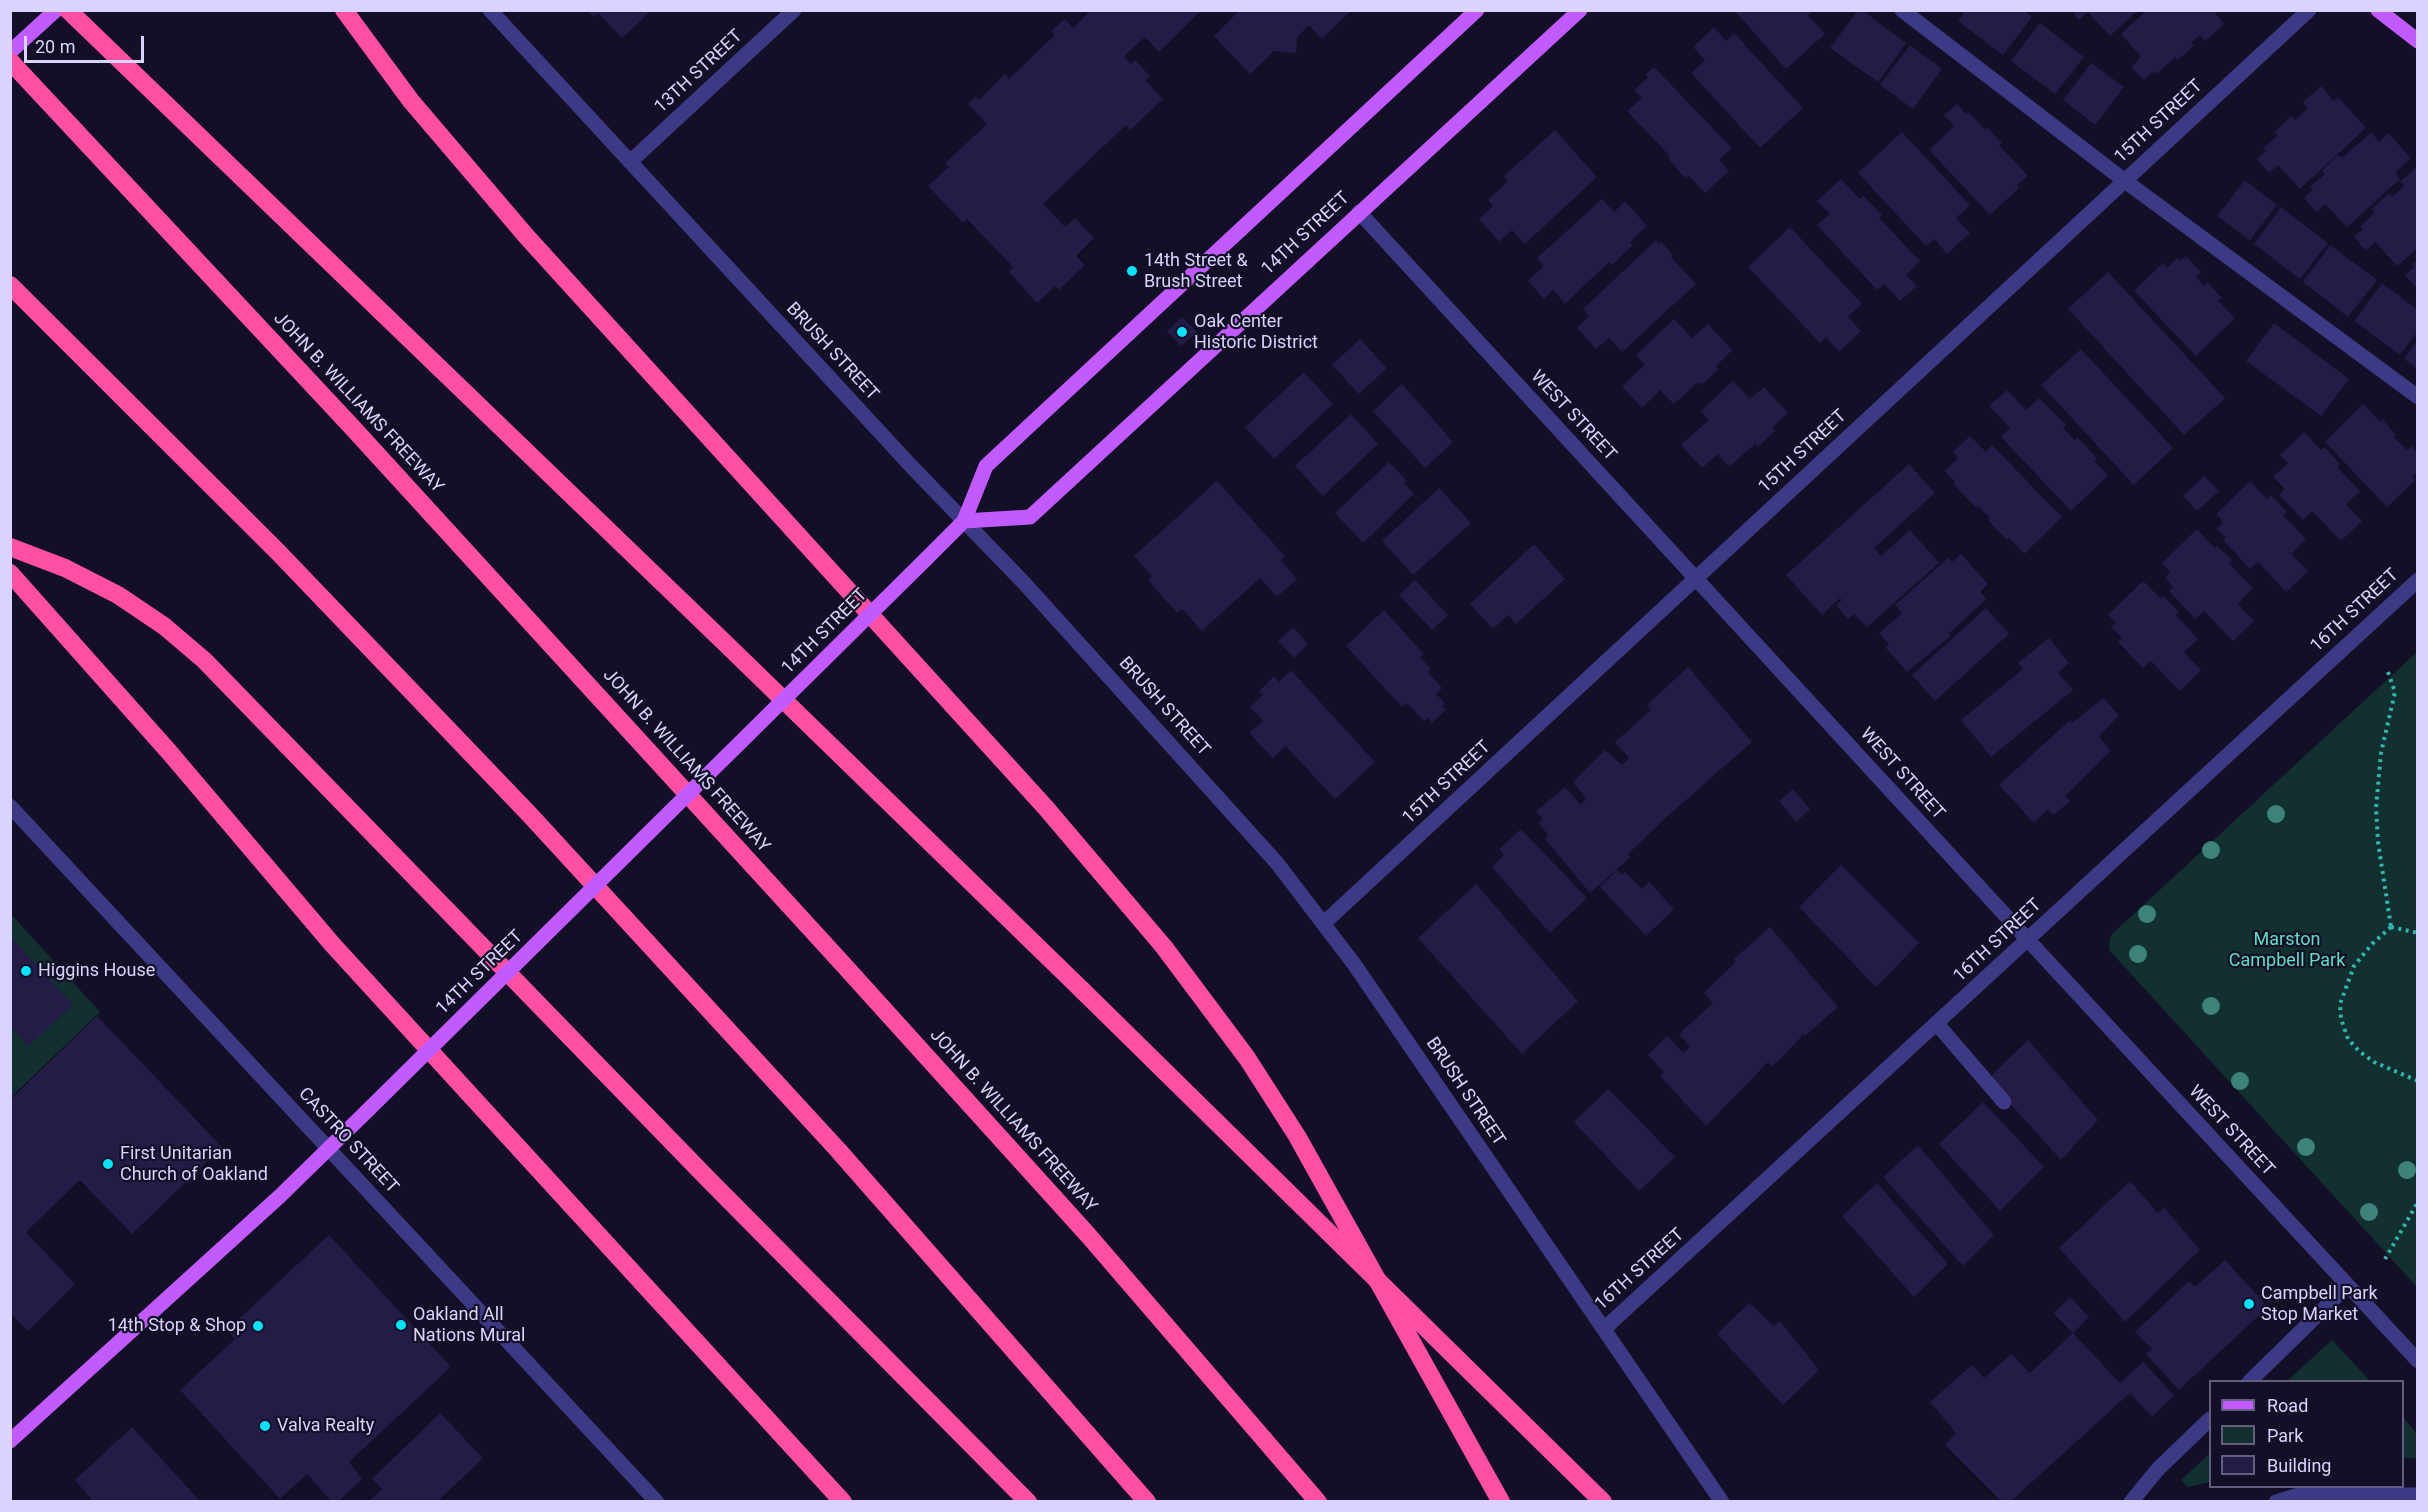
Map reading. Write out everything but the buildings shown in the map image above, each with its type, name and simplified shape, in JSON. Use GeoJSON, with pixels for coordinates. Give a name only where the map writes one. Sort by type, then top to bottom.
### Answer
{"type":"FeatureCollection","features":[{"type":"Feature","properties":{"kind":"highway"},"geometry":{"type":"LineString","coordinates":[[68,10],[1082,990],[1603,1502]]}},
{"type":"Feature","properties":{"kind":"highway"},"geometry":{"type":"LineString","coordinates":[[344,10],[411,101],[527,237],[1046,808],[1164,947],[1247,1058],[1291,1126],[1321,1176],[1501,1502]]}},
{"type":"Feature","properties":{"kind":"highway","name":"JOHN B. WILLIAMS FREEWAY"},"geometry":{"type":"LineString","coordinates":[[10,61],[375,452],[888,1013],[1088,1235],[1318,1502]]}},
{"type":"Feature","properties":{"kind":"highway"},"geometry":{"type":"LineString","coordinates":[[10,285],[278,552],[491,773],[845,1158],[1147,1502]]}},
{"type":"Feature","properties":{"kind":"highway"},"geometry":{"type":"LineString","coordinates":[[10,547],[65,568],[118,595],[164,626],[204,660],[709,1180],[1028,1502]]}},
{"type":"Feature","properties":{"kind":"highway"},"geometry":{"type":"LineString","coordinates":[[10,573],[170,753],[326,937],[843,1502]]}},
{"type":"Feature","properties":{"kind":"main road"},"geometry":{"type":"LineString","coordinates":[[10,52],[56,10]]}},
{"type":"Feature","properties":{"kind":"main road","name":"14TH STREET"},"geometry":{"type":"LineString","coordinates":[[10,1441],[280,1196],[925,560],[964,521],[986,466],[1477,10]]}},
{"type":"Feature","properties":{"kind":"main road","name":"14TH STREET"},"geometry":{"type":"LineString","coordinates":[[964,521],[1030,517],[1580,10]]}},
{"type":"Feature","properties":{"kind":"main road"},"geometry":{"type":"LineString","coordinates":[[2378,10],[2418,40]]}},
{"type":"Feature","properties":{"kind":"street","name":"BRUSH STREET"},"geometry":{"type":"LineString","coordinates":[[490,10],[1243,823],[1324,923],[1722,1502]]}},
{"type":"Feature","properties":{"kind":"street","name":"13TH STREET"},"geometry":{"type":"LineString","coordinates":[[630,162],[794,10]]}},
{"type":"Feature","properties":{"kind":"street"},"geometry":{"type":"LineString","coordinates":[[1902,10],[2125,180],[2418,398]]}},
{"type":"Feature","properties":{"kind":"street","name":"15TH STREET"},"geometry":{"type":"LineString","coordinates":[[1324,923],[2309,10]]}},
{"type":"Feature","properties":{"kind":"street","name":"WEST STREET"},"geometry":{"type":"LineString","coordinates":[[1359,212],[2418,1361]]}},
{"type":"Feature","properties":{"kind":"street","name":"16TH STREET"},"geometry":{"type":"LineString","coordinates":[[1604,1329],[2418,580]]}},
{"type":"Feature","properties":{"kind":"street","name":"CASTRO STREET"},"geometry":{"type":"LineString","coordinates":[[10,806],[657,1502]]}},
{"type":"Feature","properties":{"kind":"street"},"geometry":{"type":"LineString","coordinates":[[1937,1024],[2004,1102]]}},
{"type":"Feature","properties":{"kind":"street"},"geometry":{"type":"LineString","coordinates":[[2251,1380],[2348,1286]]}},
{"type":"Feature","properties":{"kind":"street"},"geometry":{"type":"LineString","coordinates":[[2131,1502],[2158,1469],[2209,1421]]}},
{"type":"Feature","properties":{"kind":"street"},"geometry":{"type":"LineString","coordinates":[[2276,1502],[2299,1495],[2418,1495]]}},
{"type":"Feature","properties":{"kind":"path"},"geometry":{"type":"LineString","coordinates":[[2388,672],[2395,692],[2379,764],[2376,808],[2378,842],[2391,927]]}},
{"type":"Feature","properties":{"kind":"path"},"geometry":{"type":"LineString","coordinates":[[2391,927],[2418,933]]}},
{"type":"Feature","properties":{"kind":"path"},"geometry":{"type":"LineString","coordinates":[[2391,927],[2372,944],[2354,966],[2344,986],[2340,1004],[2341,1019],[2348,1039],[2359,1051],[2374,1062],[2418,1081]]}},
{"type":"Feature","properties":{"kind":"path"},"geometry":{"type":"LineString","coordinates":[[2385,1259],[2418,1202]]}},
{"type":"Feature","properties":{"kind":"green space","name":"Marston Campbell Park"},"geometry":{"type":"Polygon","coordinates":[[[2417,652],[2417,1287],[2110,951],[2109,943],[2112,934],[2417,652]]]}},
{"type":"Feature","properties":{"kind":"green space"},"geometry":{"type":"Polygon","coordinates":[[[11,914],[100,1012],[11,1097],[11,914]]]}},
{"type":"Feature","properties":{"kind":"green space"},"geometry":{"type":"Polygon","coordinates":[[[2332,1340],[2369,1380],[2288,1380],[2332,1340]]]}},
{"type":"Feature","properties":{"kind":"green space"},"geometry":{"type":"Polygon","coordinates":[[[2404,1418],[2417,1434],[2417,1458],[2404,1458],[2404,1418]]]}},
{"type":"Feature","properties":{"kind":"green space"},"geometry":{"type":"Polygon","coordinates":[[[2209,1454],[2209,1482],[2188,1487],[2181,1480],[2209,1454]]]}},
{"type":"Feature","properties":{"kind":"place","name":"14th Street & Brush Street"},"geometry":{"type":"Point","coordinates":[1132,271]}},
{"type":"Feature","properties":{"kind":"place","name":"Oak Center Historic District"},"geometry":{"type":"Point","coordinates":[1182,332]}},
{"type":"Feature","properties":{"kind":"place","name":"Higgins House"},"geometry":{"type":"Point","coordinates":[26,971]}},
{"type":"Feature","properties":{"kind":"place","name":"First Unitarian Church of Oakland"},"geometry":{"type":"Point","coordinates":[108,1164]}},
{"type":"Feature","properties":{"kind":"place","name":"Campbell Park Stop Market"},"geometry":{"type":"Point","coordinates":[2249,1304]}},
{"type":"Feature","properties":{"kind":"place","name":"Oakland All Nations Mural"},"geometry":{"type":"Point","coordinates":[401,1325]}},
{"type":"Feature","properties":{"kind":"place","name":"14th Stop & Shop"},"geometry":{"type":"Point","coordinates":[258,1326]}},
{"type":"Feature","properties":{"kind":"place","name":"Valva Realty"},"geometry":{"type":"Point","coordinates":[265,1426]}}]}
